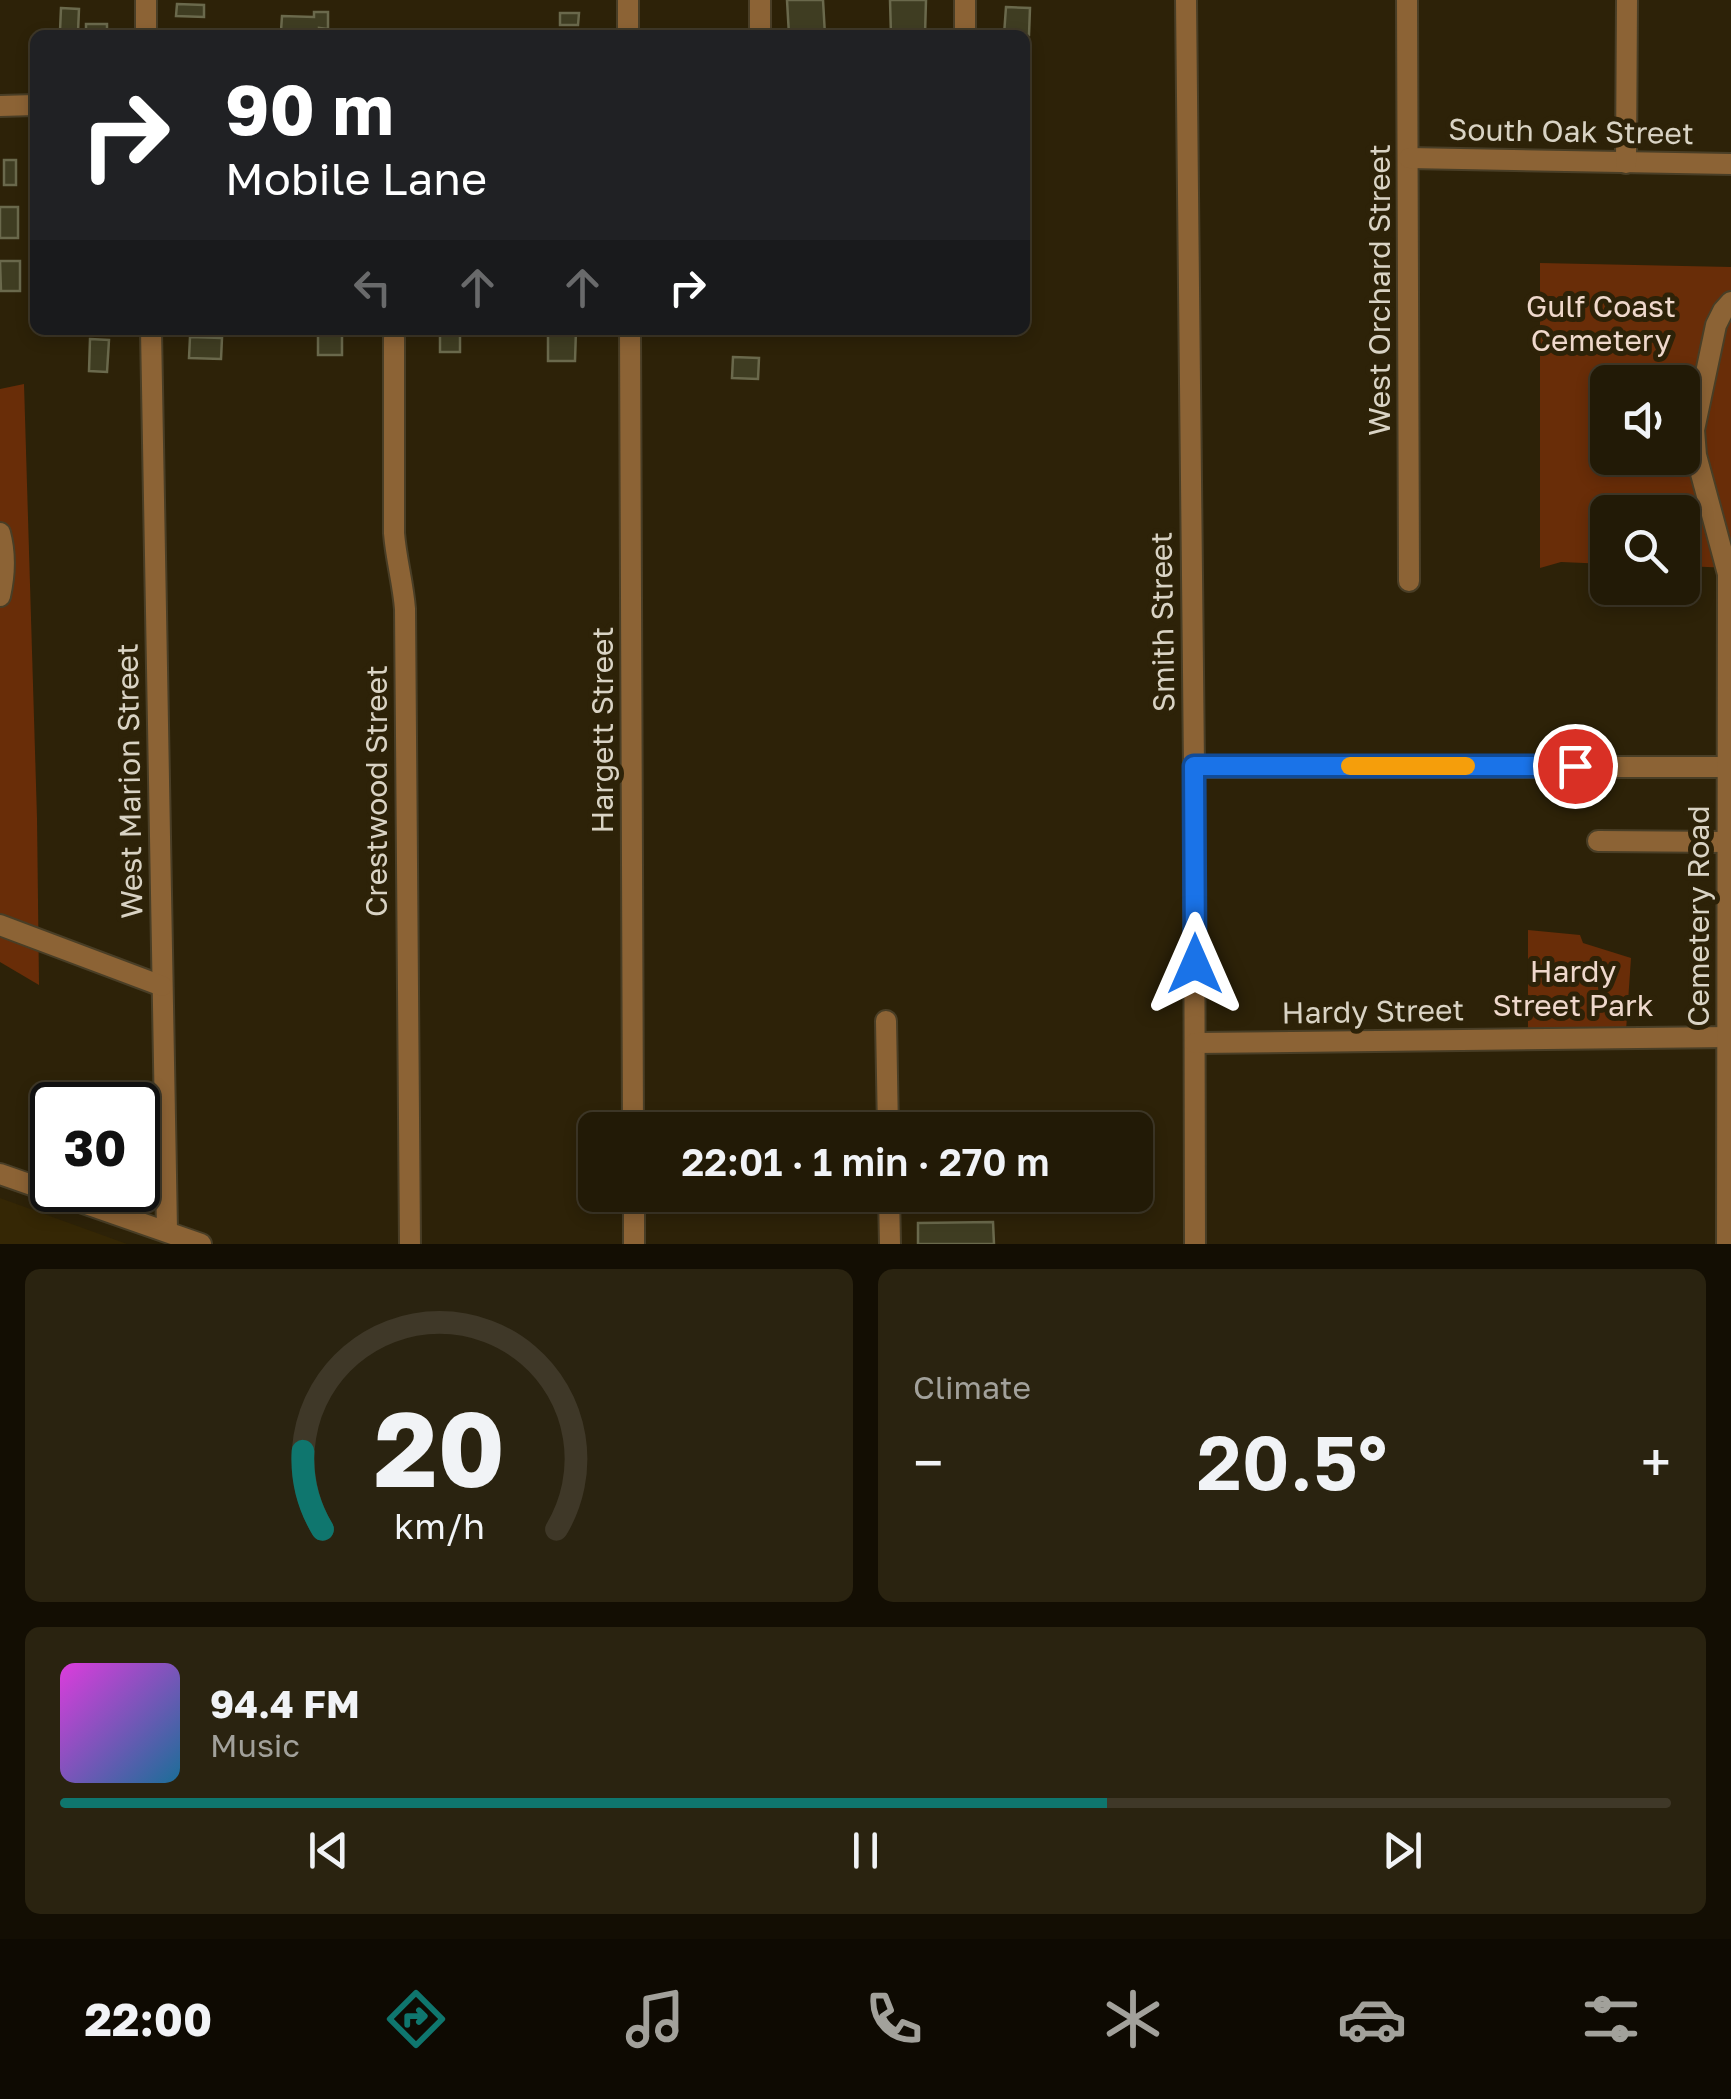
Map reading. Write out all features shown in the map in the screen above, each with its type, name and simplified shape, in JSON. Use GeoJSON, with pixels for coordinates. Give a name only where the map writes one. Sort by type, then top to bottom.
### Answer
{"type":"FeatureCollection","features":[{"type":"Feature","properties":{"kind":"street"},"geometry":{"type":"LineString","coordinates":[[146,0],[146,30]]}},
{"type":"Feature","properties":{"kind":"street"},"geometry":{"type":"LineString","coordinates":[[628,0],[628,30]]}},
{"type":"Feature","properties":{"kind":"street"},"geometry":{"type":"LineString","coordinates":[[760,0],[760,30]]}},
{"type":"Feature","properties":{"kind":"street"},"geometry":{"type":"LineString","coordinates":[[965,30],[966,0]]}},
{"type":"Feature","properties":{"kind":"street","name":"Smith Street"},"geometry":{"type":"LineString","coordinates":[[1186,0],[1195,1244]]}},
{"type":"Feature","properties":{"kind":"street","name":"West Orchard Street"},"geometry":{"type":"LineString","coordinates":[[1408,0],[1409,581]]}},
{"type":"Feature","properties":{"kind":"street"},"geometry":{"type":"LineString","coordinates":[[1626,162],[1628,0]]}},
{"type":"Feature","properties":{"kind":"street"},"geometry":{"type":"LineString","coordinates":[[0,106],[30,106]]}},
{"type":"Feature","properties":{"kind":"street","name":"South Oak Street"},"geometry":{"type":"LineString","coordinates":[[1409,158],[1731,164]]}},
{"type":"Feature","properties":{"kind":"street","name":"Cemetery Road"},"geometry":{"type":"LineString","coordinates":[[1727,1244],[1728,574],[1696,455],[1694,430],[1716,325],[1731,302]]}},
{"type":"Feature","properties":{"kind":"street","name":"West Marion Street"},"geometry":{"type":"LineString","coordinates":[[152,335],[167,1231]]}},
{"type":"Feature","properties":{"kind":"street","name":"Hargett Street"},"geometry":{"type":"LineString","coordinates":[[630,335],[634,1112]]}},
{"type":"Feature","properties":{"kind":"street","name":"Crestwood Street"},"geometry":{"type":"LineString","coordinates":[[394,338],[394,533],[405,608],[410,1244]]}},
{"type":"Feature","properties":{"kind":"street"},"geometry":{"type":"LineString","coordinates":[[0,533],[5,576],[0,596]]}},
{"type":"Feature","properties":{"kind":"street"},"geometry":{"type":"LineString","coordinates":[[1194,766],[1728,766]]}},
{"type":"Feature","properties":{"kind":"street"},"geometry":{"type":"LineString","coordinates":[[1598,841],[1728,842]]}},
{"type":"Feature","properties":{"kind":"street"},"geometry":{"type":"LineString","coordinates":[[0,925],[162,986]]}},
{"type":"Feature","properties":{"kind":"street"},"geometry":{"type":"LineString","coordinates":[[886,1021],[888,1112]]}},
{"type":"Feature","properties":{"kind":"street","name":"Hardy Street"},"geometry":{"type":"LineString","coordinates":[[1195,1044],[1729,1037]]}},
{"type":"Feature","properties":{"kind":"street"},"geometry":{"type":"LineString","coordinates":[[0,1174],[201,1244]]}},
{"type":"Feature","properties":{"kind":"street"},"geometry":{"type":"LineString","coordinates":[[634,1212],[634,1244]]}},
{"type":"Feature","properties":{"kind":"street"},"geometry":{"type":"LineString","coordinates":[[889,1212],[890,1244]]}},
{"type":"Feature","properties":{"kind":"shaded area"},"geometry":{"type":"Polygon","coordinates":[[[0,1198],[127,1244],[0,1244],[0,1198]]]}},
{"type":"Feature","properties":{"kind":"green space","name":"Gulf Coast Cemetery"},"geometry":{"type":"Polygon","coordinates":[[[1540,263],[1731,267],[1731,568],[1700,567],[1700,495],[1590,495],[1590,563],[1561,562],[1540,568],[1540,263]]]}},
{"type":"Feature","properties":{"kind":"green space"},"geometry":{"type":"Polygon","coordinates":[[[24,384],[39,985],[0,962],[0,389],[24,384]]]}},
{"type":"Feature","properties":{"kind":"green space","name":"Hardy Street Park"},"geometry":{"type":"Polygon","coordinates":[[[1528,930],[1580,935],[1583,943],[1631,958],[1626,1031],[1528,1033],[1528,930]]]}},
{"type":"Feature","properties":{"kind":"building"},"geometry":{"type":"Polygon","coordinates":[[[787,0],[823,0],[825,30],[789,30],[787,0]]]}},
{"type":"Feature","properties":{"kind":"building"},"geometry":{"type":"Polygon","coordinates":[[[890,0],[926,0],[925,30],[891,30],[890,0]]]}},
{"type":"Feature","properties":{"kind":"building"},"geometry":{"type":"Polygon","coordinates":[[[177,4],[204,5],[204,17],[176,16],[177,4]]]}},
{"type":"Feature","properties":{"kind":"building"},"geometry":{"type":"Polygon","coordinates":[[[1006,7],[1030,8],[1029,30],[1004,30],[1006,7]]]}},
{"type":"Feature","properties":{"kind":"building"},"geometry":{"type":"Polygon","coordinates":[[[61,8],[79,9],[78,30],[60,30],[61,8]]]}},
{"type":"Feature","properties":{"kind":"building"},"geometry":{"type":"Polygon","coordinates":[[[314,12],[328,12],[328,29],[281,30],[282,16],[314,17],[314,12]]]}},
{"type":"Feature","properties":{"kind":"building"},"geometry":{"type":"Polygon","coordinates":[[[560,13],[579,13],[578,25],[560,25],[560,13]]]}},
{"type":"Feature","properties":{"kind":"building"},"geometry":{"type":"Polygon","coordinates":[[[86,24],[107,24],[107,30],[86,30],[86,24]]]}},
{"type":"Feature","properties":{"kind":"building"},"geometry":{"type":"Polygon","coordinates":[[[4,160],[16,160],[16,185],[4,185],[4,160]]]}},
{"type":"Feature","properties":{"kind":"building"},"geometry":{"type":"Polygon","coordinates":[[[0,207],[18,207],[18,238],[0,238],[0,207]]]}},
{"type":"Feature","properties":{"kind":"building"},"geometry":{"type":"Polygon","coordinates":[[[0,261],[20,261],[20,291],[1,291],[0,261]]]}},
{"type":"Feature","properties":{"kind":"building"},"geometry":{"type":"Polygon","coordinates":[[[318,335],[342,335],[342,355],[318,355],[318,335]]]}},
{"type":"Feature","properties":{"kind":"building"},"geometry":{"type":"Polygon","coordinates":[[[440,335],[460,335],[460,352],[440,352],[440,335]]]}},
{"type":"Feature","properties":{"kind":"building"},"geometry":{"type":"Polygon","coordinates":[[[548,335],[576,335],[575,361],[548,361],[548,335]]]}},
{"type":"Feature","properties":{"kind":"building"},"geometry":{"type":"Polygon","coordinates":[[[190,337],[222,338],[221,359],[189,358],[190,337]]]}},
{"type":"Feature","properties":{"kind":"building"},"geometry":{"type":"Polygon","coordinates":[[[90,339],[109,340],[107,372],[89,371],[90,339]]]}},
{"type":"Feature","properties":{"kind":"building"},"geometry":{"type":"Polygon","coordinates":[[[733,357],[759,358],[758,379],[732,378],[733,357]]]}},
{"type":"Feature","properties":{"kind":"building"},"geometry":{"type":"Polygon","coordinates":[[[993,1222],[994,1244],[918,1244],[918,1223],[993,1222]]]}},
{"type":"Feature","properties":{"kind":"slow traffic"},"geometry":{"type":"LineString","coordinates":[[1350,766],[1466,766]]}},
{"type":"Feature","properties":{"kind":"route"},"geometry":{"type":"LineString","coordinates":[[1195,964],[1194,766],[1575,766]]}}]}
